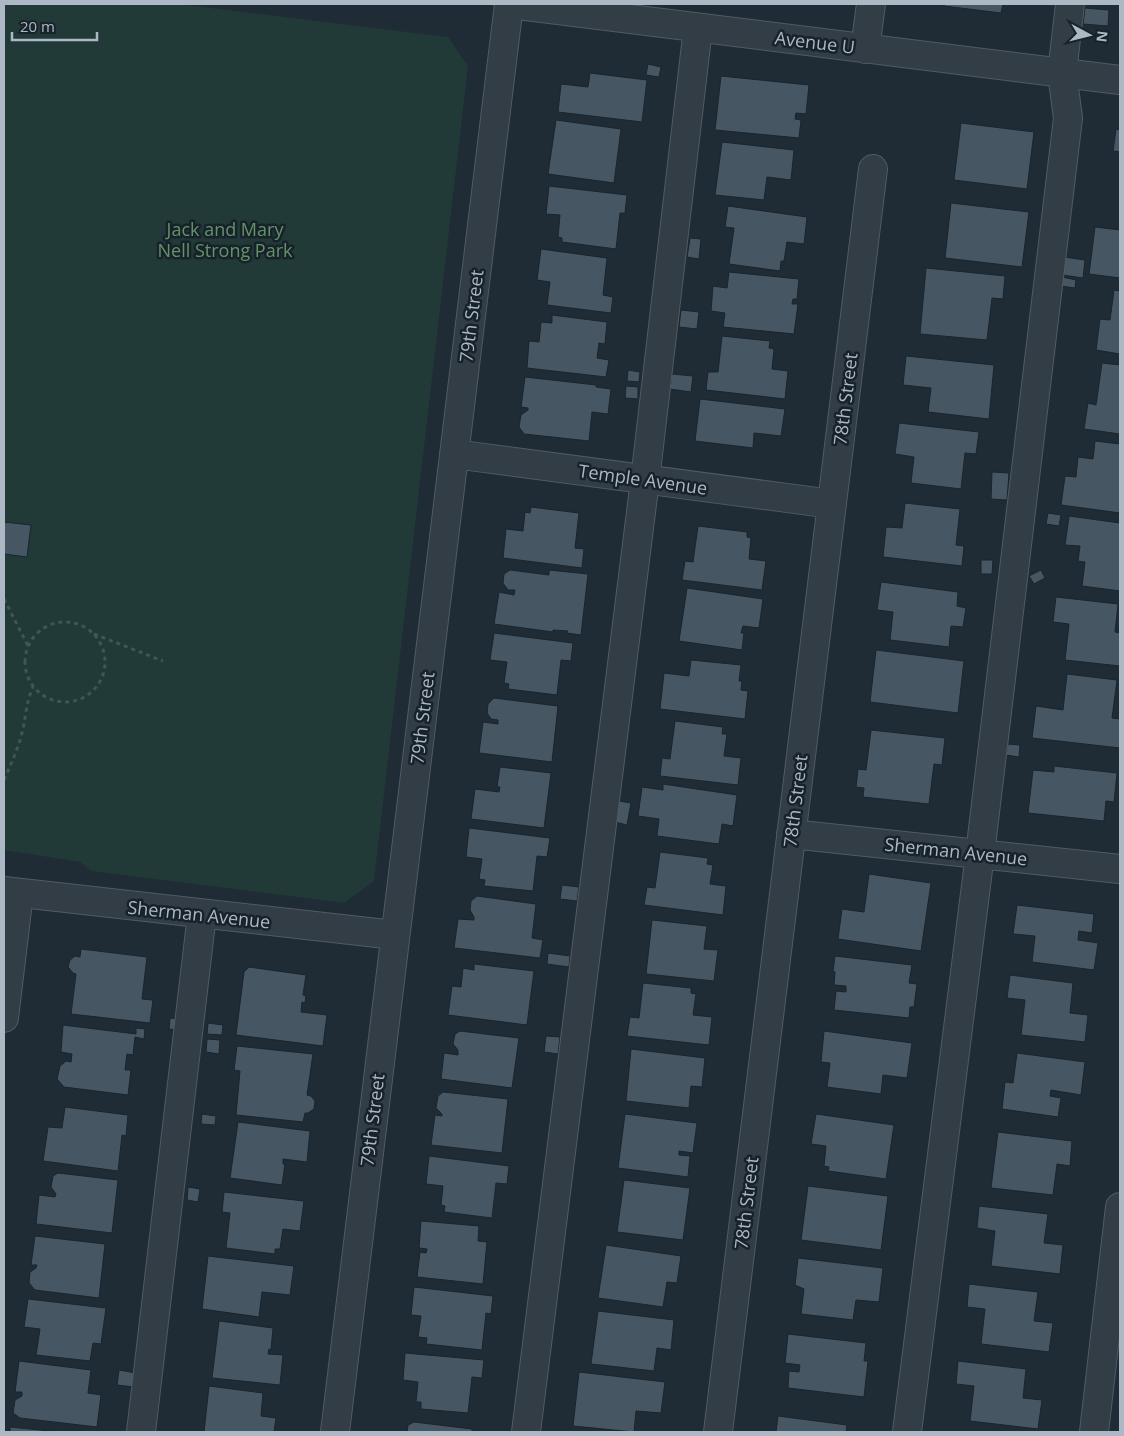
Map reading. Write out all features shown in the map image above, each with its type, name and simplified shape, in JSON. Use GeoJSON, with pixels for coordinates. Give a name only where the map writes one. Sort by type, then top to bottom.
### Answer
{"type":"FeatureCollection","features":[{"type":"Feature","properties":{"kind":"street","name":"Avenue U"},"geometry":{"type":"LineString","coordinates":[[509,4],[1120,80]]}},
{"type":"Feature","properties":{"kind":"street","name":"79th Street"},"geometry":{"type":"LineString","coordinates":[[334,1432],[509,4]]}},
{"type":"Feature","properties":{"kind":"street"},"geometry":{"type":"LineString","coordinates":[[865,48],[871,4]]}},
{"type":"Feature","properties":{"kind":"street"},"geometry":{"type":"LineString","coordinates":[[907,1432],[980,854],[1068,118],[1062,73],[1070,4]]}},
{"type":"Feature","properties":{"kind":"street"},"geometry":{"type":"LineString","coordinates":[[526,1432],[645,480],[698,28]]}},
{"type":"Feature","properties":{"kind":"street","name":"78th Street"},"geometry":{"type":"LineString","coordinates":[[718,1432],[873,169]]}},
{"type":"Feature","properties":{"kind":"street","name":"Temple Avenue"},"geometry":{"type":"LineString","coordinates":[[454,454],[832,504]]}},
{"type":"Feature","properties":{"kind":"street","name":"Sherman Avenue"},"geometry":{"type":"LineString","coordinates":[[791,834],[1120,869]]}},
{"type":"Feature","properties":{"kind":"street"},"geometry":{"type":"LineString","coordinates":[[4,1018],[11,892]]}},
{"type":"Feature","properties":{"kind":"street","name":"Sherman Avenue"},"geometry":{"type":"LineString","coordinates":[[11,892],[395,935]]}},
{"type":"Feature","properties":{"kind":"street"},"geometry":{"type":"LineString","coordinates":[[141,1432],[202,914]]}},
{"type":"Feature","properties":{"kind":"street"},"geometry":{"type":"LineString","coordinates":[[1094,1432],[1120,1207]]}},
{"type":"Feature","properties":{"kind":"path"},"geometry":{"type":"LineString","coordinates":[[4,599],[28,647]]}},
{"type":"Feature","properties":{"kind":"path"},"geometry":{"type":"LineString","coordinates":[[93,633],[100,643],[105,656],[105,669],[100,681],[92,692],[82,699],[70,702],[57,702],[45,697],[33,687],[25,666],[25,653],[31,640],[40,630],[53,623],[66,621],[80,624],[93,633],[163,661]]}},
{"type":"Feature","properties":{"kind":"path"},"geometry":{"type":"LineString","coordinates":[[4,780],[20,742],[28,698],[33,687]]}},
{"type":"Feature","properties":{"kind":"green space","name":"Jack and Mary Nell Strong Park"},"geometry":{"type":"Polygon","coordinates":[[[4,4],[178,4],[448,37],[468,66],[374,881],[344,903],[91,871],[80,862],[4,850],[4,4]]]}},
{"type":"Feature","properties":{"kind":"building"},"geometry":{"type":"Polygon","coordinates":[[[944,4],[1003,4],[1001,13],[944,6],[944,4]]]}},
{"type":"Feature","properties":{"kind":"building"},"geometry":{"type":"Polygon","coordinates":[[[1085,8],[1109,10],[1108,26],[1083,24],[1085,8]]]}},
{"type":"Feature","properties":{"kind":"building"},"geometry":{"type":"Polygon","coordinates":[[[648,64],[661,67],[659,77],[646,75],[648,64]]]}},
{"type":"Feature","properties":{"kind":"building"},"geometry":{"type":"Polygon","coordinates":[[[590,73],[647,80],[642,122],[558,112],[561,84],[588,87],[590,73]]]}},
{"type":"Feature","properties":{"kind":"building"},"geometry":{"type":"Polygon","coordinates":[[[721,76],[809,85],[806,114],[796,113],[795,119],[801,120],[799,138],[715,130],[721,76]]]}},
{"type":"Feature","properties":{"kind":"building"},"geometry":{"type":"Polygon","coordinates":[[[556,120],[621,129],[614,183],[548,174],[556,120]]]}},
{"type":"Feature","properties":{"kind":"building"},"geometry":{"type":"Polygon","coordinates":[[[961,123],[1034,132],[1027,189],[954,180],[961,123]]]}},
{"type":"Feature","properties":{"kind":"building"},"geometry":{"type":"Polygon","coordinates":[[[1116,129],[1120,130],[1120,152],[1113,151],[1116,129]]]}},
{"type":"Feature","properties":{"kind":"building"},"geometry":{"type":"Polygon","coordinates":[[[722,142],[794,150],[791,180],[767,177],[764,200],[715,195],[722,142]]]}},
{"type":"Feature","properties":{"kind":"building"},"geometry":{"type":"Polygon","coordinates":[[[549,186],[627,195],[625,213],[620,213],[616,249],[562,242],[562,238],[558,237],[560,215],[546,214],[549,186]]]}},
{"type":"Feature","properties":{"kind":"building"},"geometry":{"type":"Polygon","coordinates":[[[951,203],[1029,212],[1022,267],[945,258],[951,203]]]}},
{"type":"Feature","properties":{"kind":"building"},"geometry":{"type":"Polygon","coordinates":[[[728,206],[807,217],[804,244],[787,242],[784,261],[781,261],[780,271],[729,264],[734,228],[725,227],[728,206]]]}},
{"type":"Feature","properties":{"kind":"building"},"geometry":{"type":"Polygon","coordinates":[[[1095,227],[1120,230],[1120,278],[1089,274],[1095,227]]]}},
{"type":"Feature","properties":{"kind":"building"},"geometry":{"type":"Polygon","coordinates":[[[690,238],[701,239],[699,259],[687,257],[690,238]]]}},
{"type":"Feature","properties":{"kind":"building"},"geometry":{"type":"Polygon","coordinates":[[[541,249],[607,258],[603,295],[613,297],[611,313],[547,305],[550,282],[537,280],[541,249]]]}},
{"type":"Feature","properties":{"kind":"building"},"geometry":{"type":"Polygon","coordinates":[[[1064,257],[1085,260],[1083,278],[1063,275],[1064,257]]]}},
{"type":"Feature","properties":{"kind":"building"},"geometry":{"type":"Polygon","coordinates":[[[926,268],[1005,276],[1003,299],[992,298],[987,340],[920,334],[926,268]]]}},
{"type":"Feature","properties":{"kind":"building"},"geometry":{"type":"Polygon","coordinates":[[[729,272],[799,279],[797,299],[793,299],[792,304],[798,304],[794,334],[723,327],[725,313],[711,311],[713,286],[727,288],[729,272]]]}},
{"type":"Feature","properties":{"kind":"building"},"geometry":{"type":"Polygon","coordinates":[[[1062,277],[1076,280],[1075,288],[1061,286],[1062,277]]]}},
{"type":"Feature","properties":{"kind":"building"},"geometry":{"type":"Polygon","coordinates":[[[1114,290],[1120,291],[1120,354],[1096,350],[1100,319],[1110,320],[1114,290]]]}},
{"type":"Feature","properties":{"kind":"building"},"geometry":{"type":"Polygon","coordinates":[[[681,310],[699,312],[697,329],[679,327],[681,310]]]}},
{"type":"Feature","properties":{"kind":"building"},"geometry":{"type":"Polygon","coordinates":[[[552,315],[607,322],[605,344],[599,343],[597,358],[609,360],[606,377],[527,368],[529,341],[539,342],[541,322],[552,323],[552,315]]]}},
{"type":"Feature","properties":{"kind":"building"},"geometry":{"type":"Polygon","coordinates":[[[722,336],[770,341],[769,348],[774,349],[772,369],[788,371],[785,399],[706,390],[708,372],[718,372],[722,336]]]}},
{"type":"Feature","properties":{"kind":"building"},"geometry":{"type":"Polygon","coordinates":[[[906,356],[994,365],[989,419],[928,412],[931,388],[903,385],[906,356]]]}},
{"type":"Feature","properties":{"kind":"building"},"geometry":{"type":"Polygon","coordinates":[[[1102,363],[1120,365],[1120,434],[1084,429],[1088,403],[1096,405],[1102,363]]]}},
{"type":"Feature","properties":{"kind":"building"},"geometry":{"type":"Polygon","coordinates":[[[628,370],[640,372],[639,382],[627,381],[628,370]]]}},
{"type":"Feature","properties":{"kind":"building"},"geometry":{"type":"Polygon","coordinates":[[[672,374],[693,376],[691,392],[670,389],[672,374]]]}},
{"type":"Feature","properties":{"kind":"building"},"geometry":{"type":"Polygon","coordinates":[[[525,377],[596,385],[596,387],[611,389],[608,414],[592,412],[589,441],[524,434],[519,427],[521,415],[528,410],[528,408],[521,407],[525,377]]]}},
{"type":"Feature","properties":{"kind":"building"},"geometry":{"type":"Polygon","coordinates":[[[626,386],[638,387],[638,399],[625,398],[626,386]]]}},
{"type":"Feature","properties":{"kind":"building"},"geometry":{"type":"Polygon","coordinates":[[[700,399],[785,409],[781,436],[754,433],[753,448],[695,441],[700,399]]]}},
{"type":"Feature","properties":{"kind":"building"},"geometry":{"type":"Polygon","coordinates":[[[899,423],[979,432],[976,454],[965,453],[961,489],[911,483],[914,457],[895,454],[899,423]]]}},
{"type":"Feature","properties":{"kind":"building"},"geometry":{"type":"Polygon","coordinates":[[[1095,441],[1120,444],[1120,513],[1061,505],[1065,476],[1076,477],[1078,457],[1093,459],[1095,441]]]}},
{"type":"Feature","properties":{"kind":"building"},"geometry":{"type":"Polygon","coordinates":[[[992,472],[1009,473],[1007,500],[991,499],[992,472]]]}},
{"type":"Feature","properties":{"kind":"building"},"geometry":{"type":"Polygon","coordinates":[[[905,503],[960,509],[956,545],[964,546],[962,566],[883,557],[886,527],[902,528],[905,503]]]}},
{"type":"Feature","properties":{"kind":"building"},"geometry":{"type":"Polygon","coordinates":[[[531,507],[579,513],[575,548],[584,549],[582,568],[503,558],[506,529],[523,531],[525,512],[530,513],[531,507]]]}},
{"type":"Feature","properties":{"kind":"building"},"geometry":{"type":"Polygon","coordinates":[[[1048,513],[1061,515],[1059,526],[1046,524],[1048,513]]]}},
{"type":"Feature","properties":{"kind":"building"},"geometry":{"type":"Polygon","coordinates":[[[1069,516],[1120,523],[1120,591],[1082,586],[1085,562],[1078,561],[1080,546],[1065,545],[1069,516]]]}},
{"type":"Feature","properties":{"kind":"building"},"geometry":{"type":"Polygon","coordinates":[[[4,522],[31,525],[27,557],[4,554],[4,522]]]}},
{"type":"Feature","properties":{"kind":"building"},"geometry":{"type":"Polygon","coordinates":[[[698,526],[747,532],[747,537],[751,538],[749,559],[766,561],[762,590],[682,580],[685,561],[693,562],[698,526]]]}},
{"type":"Feature","properties":{"kind":"building"},"geometry":{"type":"Polygon","coordinates":[[[981,560],[993,560],[992,574],[981,574],[981,560]]]}},
{"type":"Feature","properties":{"kind":"building"},"geometry":{"type":"Polygon","coordinates":[[[510,570],[549,575],[549,570],[588,574],[581,635],[567,633],[568,631],[553,630],[553,632],[494,624],[499,592],[514,595],[515,590],[508,590],[503,583],[504,574],[510,570]]]}},
{"type":"Feature","properties":{"kind":"building"},"geometry":{"type":"Polygon","coordinates":[[[1041,570],[1045,578],[1034,584],[1029,576],[1041,570]]]}},
{"type":"Feature","properties":{"kind":"building"},"geometry":{"type":"Polygon","coordinates":[[[881,582],[958,592],[957,606],[966,608],[963,627],[951,626],[949,647],[890,640],[893,612],[877,610],[881,582]]]}},
{"type":"Feature","properties":{"kind":"building"},"geometry":{"type":"Polygon","coordinates":[[[687,588],[763,599],[759,628],[743,626],[741,633],[744,633],[742,650],[679,641],[687,588]]]}},
{"type":"Feature","properties":{"kind":"building"},"geometry":{"type":"Polygon","coordinates":[[[1056,597],[1118,604],[1115,632],[1120,633],[1120,666],[1065,660],[1069,624],[1053,622],[1056,597]]]}},
{"type":"Feature","properties":{"kind":"building"},"geometry":{"type":"Polygon","coordinates":[[[494,633],[573,643],[571,661],[561,660],[557,695],[508,689],[509,684],[504,683],[507,662],[490,660],[494,633]]]}},
{"type":"Feature","properties":{"kind":"building"},"geometry":{"type":"Polygon","coordinates":[[[876,650],[964,661],[958,713],[870,702],[876,650]]]}},
{"type":"Feature","properties":{"kind":"building"},"geometry":{"type":"Polygon","coordinates":[[[691,660],[741,665],[739,681],[742,681],[741,690],[748,691],[745,719],[660,709],[664,673],[689,676],[691,660]]]}},
{"type":"Feature","properties":{"kind":"building"},"geometry":{"type":"Polygon","coordinates":[[[1067,674],[1117,680],[1112,718],[1120,719],[1120,748],[1032,738],[1036,706],[1063,710],[1067,674]]]}},
{"type":"Feature","properties":{"kind":"building"},"geometry":{"type":"Polygon","coordinates":[[[494,698],[558,706],[552,762],[479,753],[483,722],[498,724],[498,720],[491,719],[487,713],[488,704],[494,698]]]}},
{"type":"Feature","properties":{"kind":"building"},"geometry":{"type":"Polygon","coordinates":[[[675,721],[723,727],[722,734],[727,734],[724,756],[741,758],[738,785],[660,776],[662,758],[670,759],[675,721]]]}},
{"type":"Feature","properties":{"kind":"building"},"geometry":{"type":"Polygon","coordinates":[[[871,730],[945,738],[942,765],[934,764],[929,804],[863,797],[864,788],[856,787],[858,769],[866,770],[871,730]]]}},
{"type":"Feature","properties":{"kind":"building"},"geometry":{"type":"Polygon","coordinates":[[[1008,744],[1020,745],[1019,757],[1006,755],[1008,744]]]}},
{"type":"Feature","properties":{"kind":"building"},"geometry":{"type":"Polygon","coordinates":[[[1054,766],[1117,773],[1114,802],[1106,801],[1104,821],[1028,813],[1033,770],[1054,772],[1054,766]]]}},
{"type":"Feature","properties":{"kind":"building"},"geometry":{"type":"Polygon","coordinates":[[[500,767],[551,773],[544,828],[471,819],[475,789],[499,792],[500,787],[497,787],[500,767]]]}},
{"type":"Feature","properties":{"kind":"building"},"geometry":{"type":"Polygon","coordinates":[[[663,784],[737,795],[733,826],[722,824],[719,844],[657,836],[659,819],[638,816],[642,787],[663,790],[663,784]]]}},
{"type":"Feature","properties":{"kind":"building"},"geometry":{"type":"Polygon","coordinates":[[[619,801],[631,803],[627,825],[615,822],[619,801]]]}},
{"type":"Feature","properties":{"kind":"building"},"geometry":{"type":"Polygon","coordinates":[[[469,828],[550,838],[547,857],[537,856],[533,891],[484,886],[485,880],[479,879],[482,859],[466,857],[469,828]]]}},
{"type":"Feature","properties":{"kind":"building"},"geometry":{"type":"Polygon","coordinates":[[[660,852],[708,858],[707,864],[713,865],[710,884],[726,886],[723,915],[644,905],[647,887],[655,888],[660,852]]]}},
{"type":"Feature","properties":{"kind":"building"},"geometry":{"type":"Polygon","coordinates":[[[869,874],[931,883],[921,951],[838,939],[842,909],[864,912],[869,874]]]}},
{"type":"Feature","properties":{"kind":"building"},"geometry":{"type":"Polygon","coordinates":[[[562,885],[579,887],[577,901],[560,899],[562,885]]]}},
{"type":"Feature","properties":{"kind":"building"},"geometry":{"type":"Polygon","coordinates":[[[477,896],[536,904],[532,938],[543,940],[540,958],[454,948],[458,919],[474,920],[470,910],[471,901],[477,896]]]}},
{"type":"Feature","properties":{"kind":"building"},"geometry":{"type":"Polygon","coordinates":[[[1017,905],[1094,914],[1092,933],[1079,931],[1078,940],[1098,943],[1094,970],[1032,962],[1035,936],[1013,934],[1017,905]]]}},
{"type":"Feature","properties":{"kind":"building"},"geometry":{"type":"Polygon","coordinates":[[[652,920],[707,926],[704,949],[718,950],[714,981],[646,974],[652,920]]]}},
{"type":"Feature","properties":{"kind":"building"},"geometry":{"type":"Polygon","coordinates":[[[81,949],[147,957],[142,999],[153,1000],[150,1023],[71,1014],[76,974],[68,967],[70,960],[75,956],[80,957],[81,949]]]}},
{"type":"Feature","properties":{"kind":"building"},"geometry":{"type":"Polygon","coordinates":[[[548,953],[570,956],[569,967],[547,964],[548,953]]]}},
{"type":"Feature","properties":{"kind":"building"},"geometry":{"type":"Polygon","coordinates":[[[835,956],[912,965],[909,983],[917,984],[914,1007],[910,1007],[909,1018],[834,1010],[836,991],[846,992],[846,986],[834,985],[835,956]]]}},
{"type":"Feature","properties":{"kind":"building"},"geometry":{"type":"Polygon","coordinates":[[[474,964],[534,971],[527,1025],[448,1015],[452,986],[461,987],[463,968],[474,970],[474,964]]]}},
{"type":"Feature","properties":{"kind":"building"},"geometry":{"type":"Polygon","coordinates":[[[249,967],[306,975],[303,995],[306,996],[305,1003],[302,1002],[301,1012],[327,1015],[323,1046],[236,1035],[244,972],[249,967]]]}},
{"type":"Feature","properties":{"kind":"building"},"geometry":{"type":"Polygon","coordinates":[[[1010,975],[1073,983],[1070,1013],[1088,1015],[1085,1042],[1021,1035],[1025,1000],[1007,998],[1010,975]]]}},
{"type":"Feature","properties":{"kind":"building"},"geometry":{"type":"Polygon","coordinates":[[[643,983],[691,988],[691,993],[696,994],[693,1015],[712,1017],[709,1045],[627,1036],[630,1017],[639,1018],[643,983]]]}},
{"type":"Feature","properties":{"kind":"building"},"geometry":{"type":"Polygon","coordinates":[[[170,1018],[178,1019],[177,1030],[169,1029],[170,1018]]]}},
{"type":"Feature","properties":{"kind":"building"},"geometry":{"type":"Polygon","coordinates":[[[208,1023],[223,1025],[222,1035],[207,1034],[208,1023]]]}},
{"type":"Feature","properties":{"kind":"building"},"geometry":{"type":"Polygon","coordinates":[[[63,1025],[136,1034],[136,1028],[145,1029],[144,1039],[135,1037],[133,1055],[127,1054],[125,1070],[131,1070],[128,1095],[64,1087],[57,1079],[60,1066],[66,1061],[71,1062],[72,1054],[61,1052],[63,1025]]]}},
{"type":"Feature","properties":{"kind":"building"},"geometry":{"type":"Polygon","coordinates":[[[460,1031],[519,1038],[512,1088],[441,1079],[444,1053],[458,1055],[458,1050],[453,1044],[455,1034],[460,1031]]]}},
{"type":"Feature","properties":{"kind":"building"},"geometry":{"type":"Polygon","coordinates":[[[824,1031],[912,1043],[907,1078],[883,1075],[881,1094],[827,1087],[830,1063],[821,1062],[824,1031]]]}},
{"type":"Feature","properties":{"kind":"building"},"geometry":{"type":"Polygon","coordinates":[[[546,1036],[560,1037],[558,1054],[544,1052],[546,1036]]]}},
{"type":"Feature","properties":{"kind":"building"},"geometry":{"type":"Polygon","coordinates":[[[207,1039],[220,1040],[219,1054],[206,1052],[207,1039]]]}},
{"type":"Feature","properties":{"kind":"building"},"geometry":{"type":"Polygon","coordinates":[[[237,1046],[313,1054],[307,1095],[311,1096],[315,1101],[314,1109],[305,1113],[303,1122],[236,1115],[240,1071],[234,1070],[237,1046]]]}},
{"type":"Feature","properties":{"kind":"building"},"geometry":{"type":"Polygon","coordinates":[[[631,1049],[705,1058],[702,1087],[691,1086],[689,1108],[626,1101],[631,1049]]]}},
{"type":"Feature","properties":{"kind":"building"},"geometry":{"type":"Polygon","coordinates":[[[1017,1053],[1085,1062],[1081,1095],[1051,1090],[1050,1096],[1061,1098],[1058,1117],[1002,1109],[1005,1082],[1013,1083],[1017,1053]]]}},
{"type":"Feature","properties":{"kind":"building"},"geometry":{"type":"Polygon","coordinates":[[[443,1092],[508,1099],[502,1153],[431,1145],[435,1115],[442,1116],[436,1108],[438,1096],[443,1092]]]}},
{"type":"Feature","properties":{"kind":"building"},"geometry":{"type":"Polygon","coordinates":[[[65,1107],[128,1115],[126,1136],[122,1135],[118,1171],[43,1161],[48,1127],[62,1128],[65,1107]]]}},
{"type":"Feature","properties":{"kind":"building"},"geometry":{"type":"Polygon","coordinates":[[[202,1114],[216,1116],[215,1125],[201,1124],[202,1114]]]}},
{"type":"Feature","properties":{"kind":"building"},"geometry":{"type":"Polygon","coordinates":[[[625,1114],[697,1123],[693,1153],[679,1151],[679,1155],[690,1156],[688,1177],[618,1168],[625,1114]]]}},
{"type":"Feature","properties":{"kind":"building"},"geometry":{"type":"Polygon","coordinates":[[[816,1114],[894,1125],[886,1179],[828,1171],[829,1167],[824,1166],[826,1146],[811,1144],[816,1114]]]}},
{"type":"Feature","properties":{"kind":"building"},"geometry":{"type":"Polygon","coordinates":[[[238,1122],[310,1131],[307,1162],[283,1159],[283,1164],[285,1164],[282,1185],[230,1178],[238,1122]]]}},
{"type":"Feature","properties":{"kind":"building"},"geometry":{"type":"Polygon","coordinates":[[[998,1132],[1072,1141],[1070,1166],[1057,1164],[1053,1195],[991,1188],[998,1132]]]}},
{"type":"Feature","properties":{"kind":"building"},"geometry":{"type":"Polygon","coordinates":[[[429,1156],[509,1166],[507,1184],[496,1183],[492,1218],[444,1212],[445,1206],[441,1205],[443,1186],[426,1184],[429,1156]]]}},
{"type":"Feature","properties":{"kind":"building"},"geometry":{"type":"Polygon","coordinates":[[[58,1173],[118,1180],[112,1233],[36,1224],[39,1195],[55,1197],[56,1194],[51,1187],[53,1176],[58,1173]]]}},
{"type":"Feature","properties":{"kind":"building"},"geometry":{"type":"Polygon","coordinates":[[[624,1180],[690,1188],[683,1240],[617,1232],[624,1180]]]}},
{"type":"Feature","properties":{"kind":"building"},"geometry":{"type":"Polygon","coordinates":[[[808,1186],[888,1196],[881,1250],[801,1240],[808,1186]]]}},
{"type":"Feature","properties":{"kind":"building"},"geometry":{"type":"Polygon","coordinates":[[[188,1187],[200,1189],[198,1202],[187,1200],[188,1187]]]}},
{"type":"Feature","properties":{"kind":"building"},"geometry":{"type":"Polygon","coordinates":[[[224,1192],[304,1201],[300,1231],[283,1229],[280,1249],[275,1249],[275,1254],[226,1248],[230,1213],[222,1212],[224,1192]]]}},
{"type":"Feature","properties":{"kind":"building"},"geometry":{"type":"Polygon","coordinates":[[[979,1206],[1048,1214],[1044,1243],[1063,1245],[1060,1274],[991,1266],[995,1231],[977,1228],[979,1206]]]}},
{"type":"Feature","properties":{"kind":"building"},"geometry":{"type":"Polygon","coordinates":[[[421,1221],[479,1226],[478,1241],[487,1242],[483,1284],[417,1277],[420,1252],[426,1253],[427,1249],[419,1248],[421,1221]]]}},
{"type":"Feature","properties":{"kind":"building"},"geometry":{"type":"Polygon","coordinates":[[[35,1236],[105,1244],[99,1298],[35,1290],[29,1283],[30,1272],[37,1265],[31,1265],[35,1236]]]}},
{"type":"Feature","properties":{"kind":"building"},"geometry":{"type":"Polygon","coordinates":[[[606,1245],[681,1256],[677,1283],[667,1282],[663,1307],[598,1298],[606,1245]]]}},
{"type":"Feature","properties":{"kind":"building"},"geometry":{"type":"Polygon","coordinates":[[[208,1256],[294,1266],[290,1295],[262,1292],[259,1317],[202,1309],[208,1256]]]}},
{"type":"Feature","properties":{"kind":"building"},"geometry":{"type":"Polygon","coordinates":[[[798,1258],[883,1268],[879,1302],[856,1300],[853,1320],[801,1314],[804,1289],[795,1285],[798,1258]]]}},
{"type":"Feature","properties":{"kind":"building"},"geometry":{"type":"Polygon","coordinates":[[[969,1284],[1038,1292],[1034,1321],[1053,1323],[1049,1352],[981,1344],[985,1309],[967,1307],[969,1284]]]}},
{"type":"Feature","properties":{"kind":"building"},"geometry":{"type":"Polygon","coordinates":[[[414,1287],[493,1296],[491,1314],[486,1313],[482,1350],[426,1344],[427,1338],[418,1337],[421,1316],[411,1315],[414,1287]]]}},
{"type":"Feature","properties":{"kind":"building"},"geometry":{"type":"Polygon","coordinates":[[[28,1299],[106,1308],[101,1344],[93,1343],[90,1361],[36,1355],[40,1329],[24,1327],[28,1299]]]}},
{"type":"Feature","properties":{"kind":"building"},"geometry":{"type":"Polygon","coordinates":[[[598,1311],[674,1320],[671,1350],[657,1348],[654,1371],[591,1364],[598,1311]]]}},
{"type":"Feature","properties":{"kind":"building"},"geometry":{"type":"Polygon","coordinates":[[[219,1321],[273,1328],[271,1350],[269,1349],[268,1354],[283,1355],[280,1385],[212,1378],[219,1321]]]}},
{"type":"Feature","properties":{"kind":"building"},"geometry":{"type":"Polygon","coordinates":[[[788,1334],[866,1343],[864,1361],[868,1361],[864,1397],[788,1388],[789,1371],[799,1372],[800,1365],[785,1363],[788,1334]]]}},
{"type":"Feature","properties":{"kind":"building"},"geometry":{"type":"Polygon","coordinates":[[[405,1353],[484,1360],[482,1378],[472,1377],[468,1413],[421,1409],[421,1402],[416,1402],[418,1382],[403,1380],[405,1353]]]}},
{"type":"Feature","properties":{"kind":"building"},"geometry":{"type":"Polygon","coordinates":[[[19,1361],[91,1370],[88,1393],[101,1395],[97,1427],[20,1418],[13,1413],[15,1400],[22,1396],[22,1392],[15,1392],[19,1361]]]}},
{"type":"Feature","properties":{"kind":"building"},"geometry":{"type":"Polygon","coordinates":[[[958,1361],[1026,1369],[1023,1398],[1042,1400],[1038,1429],[970,1421],[974,1386],[956,1384],[958,1361]]]}},
{"type":"Feature","properties":{"kind":"building"},"geometry":{"type":"Polygon","coordinates":[[[119,1370],[136,1373],[134,1387],[117,1385],[119,1370]]]}},
{"type":"Feature","properties":{"kind":"building"},"geometry":{"type":"Polygon","coordinates":[[[579,1372],[665,1382],[661,1413],[636,1411],[634,1432],[573,1426],[579,1372]]]}},
{"type":"Feature","properties":{"kind":"building"},"geometry":{"type":"Polygon","coordinates":[[[209,1386],[263,1393],[261,1416],[276,1418],[274,1432],[204,1432],[209,1386]]]}},
{"type":"Feature","properties":{"kind":"building"},"geometry":{"type":"Polygon","coordinates":[[[778,1416],[847,1425],[846,1432],[776,1432],[778,1416]]]}},
{"type":"Feature","properties":{"kind":"building"},"geometry":{"type":"Polygon","coordinates":[[[414,1422],[472,1429],[472,1432],[407,1432],[408,1425],[414,1422]]]}},
{"type":"Feature","properties":{"kind":"building"},"geometry":{"type":"Polygon","coordinates":[[[10,1427],[60,1432],[10,1432],[10,1427]]]}}]}
